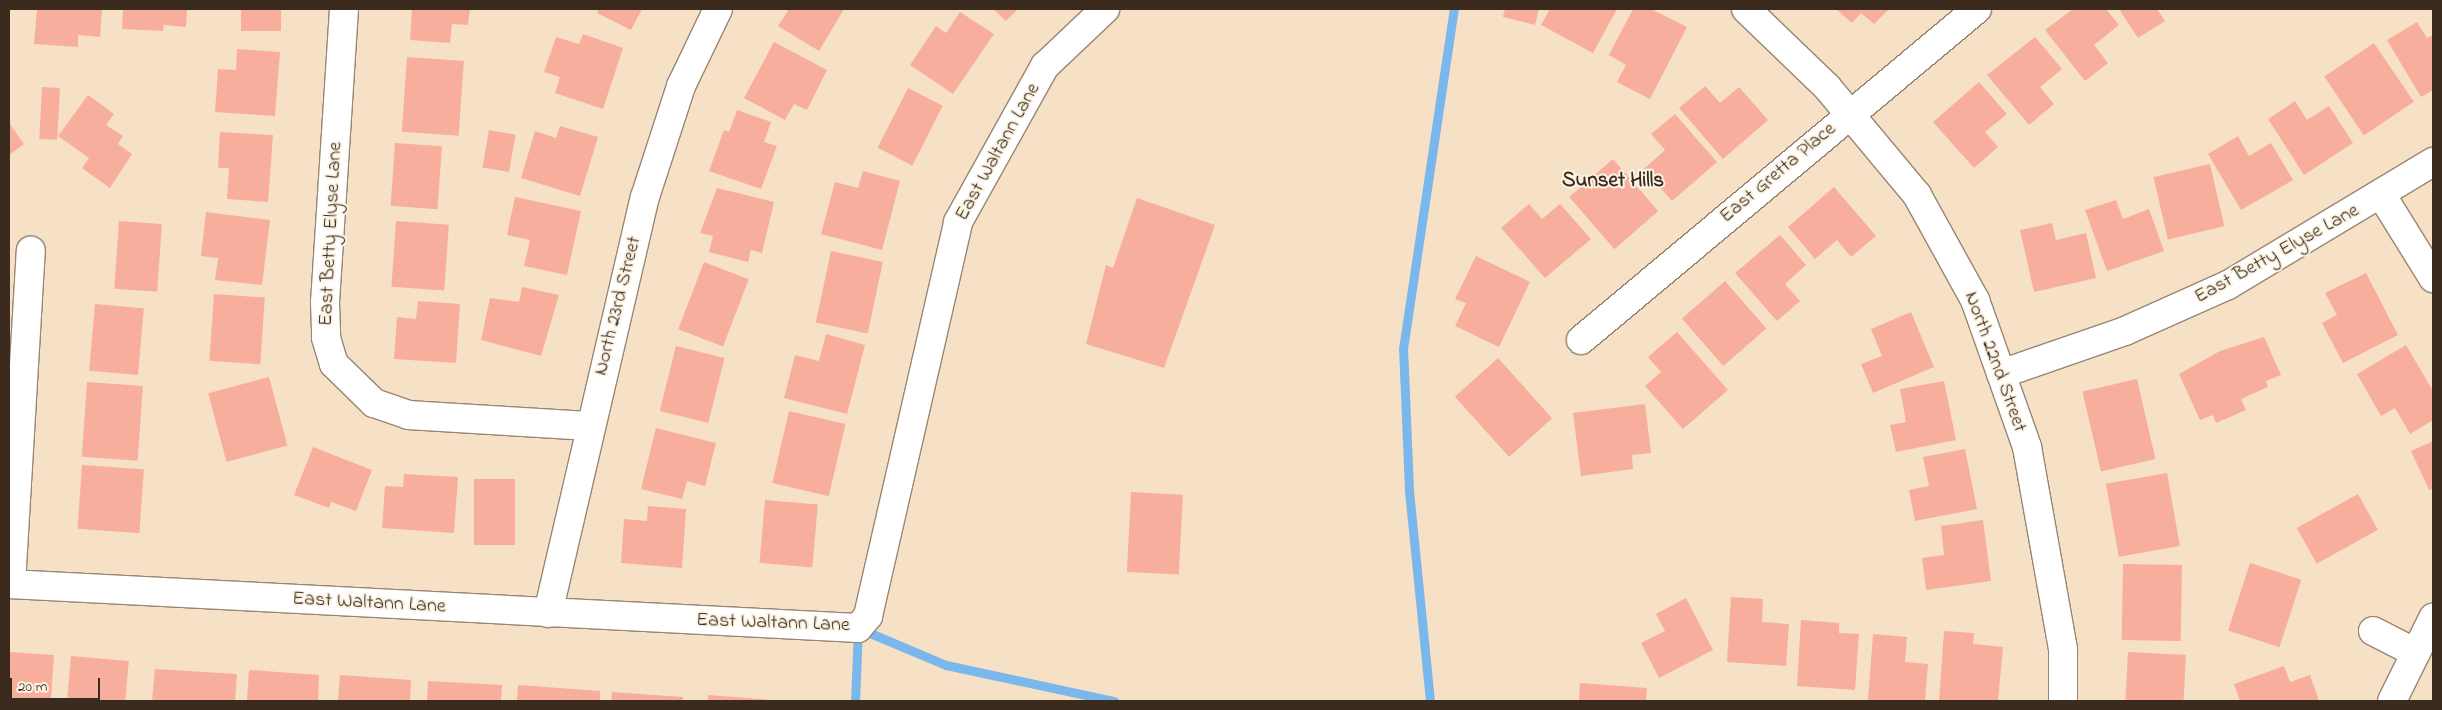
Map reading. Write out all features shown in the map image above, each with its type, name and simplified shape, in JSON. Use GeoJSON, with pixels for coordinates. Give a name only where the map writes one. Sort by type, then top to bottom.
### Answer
{"type":"FeatureCollection","features":[{"type":"Feature","properties":{"kind":"street","name":"East Betty Elyse Lane"},"geometry":{"type":"LineString","coordinates":[[344,9],[324,302],[326,338],[334,364],[374,403],[408,415],[589,426]]}},
{"type":"Feature","properties":{"kind":"street","name":"North 23rd Street"},"geometry":{"type":"LineString","coordinates":[[548,613],[589,426],[644,197],[681,86],[718,9]]}},
{"type":"Feature","properties":{"kind":"street","name":"East Waltann Lane"},"geometry":{"type":"LineString","coordinates":[[10,584],[858,628],[868,616],[958,222],[1045,66],[1105,9]]}},
{"type":"Feature","properties":{"kind":"street","name":"North 22nd Street"},"geometry":{"type":"LineString","coordinates":[[1746,9],[1850,112],[1917,195],[1975,300],[2027,447],[2049,555],[2063,650],[2063,701]]}},
{"type":"Feature","properties":{"kind":"street","name":"East Gretta Place"},"geometry":{"type":"LineString","coordinates":[[1581,340],[1850,112],[1977,9]]}},
{"type":"Feature","properties":{"kind":"street","name":"East Betty Elyse Lane"},"geometry":{"type":"LineString","coordinates":[[2001,374],[2125,332],[2228,285],[2433,162]]}},
{"type":"Feature","properties":{"kind":"street"},"geometry":{"type":"LineString","coordinates":[[2381,194],[2433,278]]}},
{"type":"Feature","properties":{"kind":"street"},"geometry":{"type":"LineString","coordinates":[[10,584],[30,251]]}},
{"type":"Feature","properties":{"kind":"street"},"geometry":{"type":"LineString","coordinates":[[2392,701],[2433,618]]}},
{"type":"Feature","properties":{"kind":"street"},"geometry":{"type":"LineString","coordinates":[[2373,631],[2416,653]]}},
{"type":"Feature","properties":{"kind":"building"},"geometry":{"type":"Polygon","coordinates":[[[37,9],[102,9],[100,37],[78,35],[78,47],[34,44],[37,9]]]}},
{"type":"Feature","properties":{"kind":"building"},"geometry":{"type":"Polygon","coordinates":[[[123,9],[187,9],[186,27],[164,25],[163,31],[122,29],[123,9]]]}},
{"type":"Feature","properties":{"kind":"building"},"geometry":{"type":"Polygon","coordinates":[[[241,9],[281,9],[281,31],[241,31],[241,9]]]}},
{"type":"Feature","properties":{"kind":"building"},"geometry":{"type":"Polygon","coordinates":[[[412,9],[470,9],[468,25],[452,24],[450,43],[410,40],[412,9]]]}},
{"type":"Feature","properties":{"kind":"building"},"geometry":{"type":"Polygon","coordinates":[[[599,9],[642,9],[631,30],[597,13],[599,9]]]}},
{"type":"Feature","properties":{"kind":"building"},"geometry":{"type":"Polygon","coordinates":[[[789,9],[844,9],[819,51],[778,26],[789,9]]]}},
{"type":"Feature","properties":{"kind":"building"},"geometry":{"type":"Polygon","coordinates":[[[993,9],[1018,9],[1006,21],[993,9]]]}},
{"type":"Feature","properties":{"kind":"building"},"geometry":{"type":"Polygon","coordinates":[[[1505,9],[1539,9],[1535,25],[1503,17],[1505,9]]]}},
{"type":"Feature","properties":{"kind":"building"},"geometry":{"type":"Polygon","coordinates":[[[1550,9],[1617,9],[1593,53],[1541,25],[1550,9]]]}},
{"type":"Feature","properties":{"kind":"building"},"geometry":{"type":"Polygon","coordinates":[[[1633,9],[1651,9],[1687,27],[1650,99],[1617,82],[1626,65],[1609,55],[1633,9]]]}},
{"type":"Feature","properties":{"kind":"building"},"geometry":{"type":"Polygon","coordinates":[[[1836,9],[1889,9],[1874,24],[1861,13],[1852,23],[1836,9]]]}},
{"type":"Feature","properties":{"kind":"building"},"geometry":{"type":"Polygon","coordinates":[[[2073,9],[2106,9],[2119,25],[2094,45],[2108,63],[2085,81],[2045,30],[2073,9]]]}},
{"type":"Feature","properties":{"kind":"building"},"geometry":{"type":"Polygon","coordinates":[[[2119,9],[2157,9],[2165,21],[2138,38],[2119,9]]]}},
{"type":"Feature","properties":{"kind":"building"},"geometry":{"type":"Polygon","coordinates":[[[960,12],[994,34],[953,94],[910,65],[936,26],[946,33],[960,12]]]}},
{"type":"Feature","properties":{"kind":"building"},"geometry":{"type":"Polygon","coordinates":[[[2417,22],[2427,38],[2433,35],[2433,90],[2421,97],[2387,40],[2417,22]]]}},
{"type":"Feature","properties":{"kind":"building"},"geometry":{"type":"Polygon","coordinates":[[[583,34],[623,48],[603,109],[555,93],[560,77],[544,72],[556,37],[579,44],[583,34]]]}},
{"type":"Feature","properties":{"kind":"building"},"geometry":{"type":"Polygon","coordinates":[[[2035,37],[2062,69],[2040,87],[2054,104],[2029,125],[1987,75],[2035,37]]]}},
{"type":"Feature","properties":{"kind":"building"},"geometry":{"type":"Polygon","coordinates":[[[774,42],[827,70],[807,110],[794,104],[785,120],[744,98],[774,42]]]}},
{"type":"Feature","properties":{"kind":"building"},"geometry":{"type":"Polygon","coordinates":[[[2374,43],[2414,102],[2364,135],[2324,77],[2374,43]]]}},
{"type":"Feature","properties":{"kind":"building"},"geometry":{"type":"Polygon","coordinates":[[[237,49],[280,52],[275,116],[215,112],[218,69],[236,70],[237,49]]]}},
{"type":"Feature","properties":{"kind":"building"},"geometry":{"type":"Polygon","coordinates":[[[407,57],[464,61],[459,136],[402,132],[407,57]]]}},
{"type":"Feature","properties":{"kind":"building"},"geometry":{"type":"Polygon","coordinates":[[[1979,82],[2007,114],[1985,132],[1998,147],[1974,168],[1933,122],[1979,82]]]}},
{"type":"Feature","properties":{"kind":"building"},"geometry":{"type":"Polygon","coordinates":[[[1705,86],[1720,103],[1739,87],[1768,120],[1723,159],[1679,108],[1705,86]]]}},
{"type":"Feature","properties":{"kind":"building"},"geometry":{"type":"Polygon","coordinates":[[[42,87],[60,88],[57,140],[39,139],[42,87]]]}},
{"type":"Feature","properties":{"kind":"building"},"geometry":{"type":"Polygon","coordinates":[[[908,88],[943,106],[912,165],[878,148],[908,88]]]}},
{"type":"Feature","properties":{"kind":"building"},"geometry":{"type":"Polygon","coordinates":[[[88,95],[114,114],[106,125],[123,136],[118,144],[132,154],[110,188],[82,168],[89,158],[58,136],[88,95]]]}},
{"type":"Feature","properties":{"kind":"building"},"geometry":{"type":"Polygon","coordinates":[[[2295,101],[2307,120],[2329,106],[2353,143],[2304,175],[2268,119],[2295,101]]]}},
{"type":"Feature","properties":{"kind":"building"},"geometry":{"type":"Polygon","coordinates":[[[737,110],[771,122],[764,142],[777,146],[761,189],[709,171],[724,130],[729,132],[737,110]]]}},
{"type":"Feature","properties":{"kind":"building"},"geometry":{"type":"Polygon","coordinates":[[[1675,114],[1717,162],[1672,201],[1644,169],[1665,150],[1651,134],[1675,114]]]}},
{"type":"Feature","properties":{"kind":"building"},"geometry":{"type":"Polygon","coordinates":[[[9,123],[24,144],[9,155],[9,123]]]}},
{"type":"Feature","properties":{"kind":"building"},"geometry":{"type":"Polygon","coordinates":[[[560,126],[598,137],[580,196],[521,178],[535,131],[556,138],[560,126]]]}},
{"type":"Feature","properties":{"kind":"building"},"geometry":{"type":"Polygon","coordinates":[[[489,130],[516,135],[509,172],[482,167],[489,130]]]}},
{"type":"Feature","properties":{"kind":"building"},"geometry":{"type":"Polygon","coordinates":[[[220,132],[273,135],[268,202],[227,199],[229,168],[218,168],[220,132]]]}},
{"type":"Feature","properties":{"kind":"building"},"geometry":{"type":"Polygon","coordinates":[[[2238,136],[2249,156],[2271,143],[2293,180],[2241,210],[2208,154],[2238,136]]]}},
{"type":"Feature","properties":{"kind":"building"},"geometry":{"type":"Polygon","coordinates":[[[395,143],[442,146],[437,209],[391,206],[395,143]]]}},
{"type":"Feature","properties":{"kind":"building"},"geometry":{"type":"Polygon","coordinates":[[[1613,159],[1658,211],[1614,249],[1569,197],[1613,159]]]}},
{"type":"Feature","properties":{"kind":"building"},"geometry":{"type":"Polygon","coordinates":[[[2210,164],[2224,226],[2168,239],[2153,177],[2210,164]]]}},
{"type":"Feature","properties":{"kind":"building"},"geometry":{"type":"Polygon","coordinates":[[[863,171],[900,181],[882,250],[821,234],[835,182],[858,188],[863,171]]]}},
{"type":"Feature","properties":{"kind":"building"},"geometry":{"type":"Polygon","coordinates":[[[1834,187],[1876,236],[1851,257],[1837,240],[1815,259],[1788,227],[1834,187]]]}},
{"type":"Feature","properties":{"kind":"building"},"geometry":{"type":"Polygon","coordinates":[[[717,188],[774,202],[762,253],[751,250],[748,262],[709,252],[713,236],[700,233],[717,188]]]}},
{"type":"Feature","properties":{"kind":"building"},"geometry":{"type":"Polygon","coordinates":[[[515,197],[581,211],[567,275],[524,266],[530,240],[507,235],[515,197]]]}},
{"type":"Feature","properties":{"kind":"building"},"geometry":{"type":"Polygon","coordinates":[[[1137,198],[1215,225],[1164,368],[1086,344],[1106,265],[1113,268],[1137,198]]]}},
{"type":"Feature","properties":{"kind":"building"},"geometry":{"type":"Polygon","coordinates":[[[2116,200],[2123,219],[2149,209],[2164,251],[2107,271],[2085,210],[2116,200]]]}},
{"type":"Feature","properties":{"kind":"building"},"geometry":{"type":"Polygon","coordinates":[[[1529,204],[1542,219],[1560,204],[1591,239],[1545,278],[1501,228],[1529,204]]]}},
{"type":"Feature","properties":{"kind":"building"},"geometry":{"type":"Polygon","coordinates":[[[206,212],[270,220],[262,285],[215,280],[218,258],[201,256],[206,212]]]}},
{"type":"Feature","properties":{"kind":"building"},"geometry":{"type":"Polygon","coordinates":[[[119,221],[162,224],[157,292],[114,289],[119,221]]]}},
{"type":"Feature","properties":{"kind":"building"},"geometry":{"type":"Polygon","coordinates":[[[396,221],[449,225],[444,291],[391,287],[396,221]]]}},
{"type":"Feature","properties":{"kind":"building"},"geometry":{"type":"Polygon","coordinates":[[[2052,223],[2056,240],[2086,233],[2096,278],[2034,292],[2020,230],[2052,223]]]}},
{"type":"Feature","properties":{"kind":"building"},"geometry":{"type":"Polygon","coordinates":[[[1780,235],[1806,265],[1785,284],[1800,301],[1777,321],[1735,273],[1780,235]]]}},
{"type":"Feature","properties":{"kind":"building"},"geometry":{"type":"Polygon","coordinates":[[[831,251],[883,262],[868,333],[816,322],[831,251]]]}},
{"type":"Feature","properties":{"kind":"building"},"geometry":{"type":"Polygon","coordinates":[[[1476,256],[1530,282],[1499,347],[1455,326],[1466,303],[1455,299],[1476,256]]]}},
{"type":"Feature","properties":{"kind":"building"},"geometry":{"type":"Polygon","coordinates":[[[704,262],[749,279],[723,346],[678,329],[704,262]]]}},
{"type":"Feature","properties":{"kind":"building"},"geometry":{"type":"Polygon","coordinates":[[[2366,273],[2398,335],[2343,363],[2322,323],[2337,315],[2325,293],[2366,273]]]}},
{"type":"Feature","properties":{"kind":"building"},"geometry":{"type":"Polygon","coordinates":[[[1725,281],[1766,329],[1723,366],[1682,318],[1725,281]]]}},
{"type":"Feature","properties":{"kind":"building"},"geometry":{"type":"Polygon","coordinates":[[[522,287],[559,295],[541,356],[481,340],[490,298],[519,302],[522,287]]]}},
{"type":"Feature","properties":{"kind":"building"},"geometry":{"type":"Polygon","coordinates":[[[214,294],[265,298],[260,364],[209,361],[214,294]]]}},
{"type":"Feature","properties":{"kind":"building"},"geometry":{"type":"Polygon","coordinates":[[[418,301],[460,304],[456,363],[394,359],[397,317],[416,319],[418,301]]]}},
{"type":"Feature","properties":{"kind":"building"},"geometry":{"type":"Polygon","coordinates":[[[95,304],[144,308],[138,375],[89,371],[95,304]]]}},
{"type":"Feature","properties":{"kind":"building"},"geometry":{"type":"Polygon","coordinates":[[[1911,312],[1934,367],[1873,393],[1861,364],[1882,356],[1871,329],[1911,312]]]}},
{"type":"Feature","properties":{"kind":"building"},"geometry":{"type":"Polygon","coordinates":[[[1677,332],[1728,390],[1683,429],[1645,386],[1661,372],[1648,357],[1677,332]]]}},
{"type":"Feature","properties":{"kind":"building"},"geometry":{"type":"Polygon","coordinates":[[[826,334],[865,345],[847,414],[784,398],[795,355],[819,361],[826,334]]]}},
{"type":"Feature","properties":{"kind":"building"},"geometry":{"type":"Polygon","coordinates":[[[2264,337],[2281,375],[2266,381],[2268,387],[2241,399],[2246,410],[2216,423],[2213,415],[2200,420],[2179,374],[2220,351],[2264,337]]]}},
{"type":"Feature","properties":{"kind":"building"},"geometry":{"type":"Polygon","coordinates":[[[2406,345],[2433,391],[2433,420],[2410,434],[2395,408],[2381,416],[2357,374],[2406,345]]]}},
{"type":"Feature","properties":{"kind":"building"},"geometry":{"type":"Polygon","coordinates":[[[676,346],[725,358],[708,423],[660,411],[676,346]]]}},
{"type":"Feature","properties":{"kind":"building"},"geometry":{"type":"Polygon","coordinates":[[[1498,358],[1552,418],[1509,457],[1455,397],[1498,358]]]}},
{"type":"Feature","properties":{"kind":"building"},"geometry":{"type":"Polygon","coordinates":[[[269,377],[287,446],[227,462],[208,393],[269,377]]]}},
{"type":"Feature","properties":{"kind":"building"},"geometry":{"type":"Polygon","coordinates":[[[2137,379],[2155,459],[2101,471],[2082,392],[2137,379]]]}},
{"type":"Feature","properties":{"kind":"building"},"geometry":{"type":"Polygon","coordinates":[[[1944,381],[1956,440],[1896,452],[1890,425],[1906,422],[1900,389],[1944,381]]]}},
{"type":"Feature","properties":{"kind":"building"},"geometry":{"type":"Polygon","coordinates":[[[87,382],[143,386],[138,461],[82,457],[87,382]]]}},
{"type":"Feature","properties":{"kind":"building"},"geometry":{"type":"Polygon","coordinates":[[[1645,404],[1651,453],[1632,455],[1633,469],[1581,476],[1573,413],[1645,404]]]}},
{"type":"Feature","properties":{"kind":"building"},"geometry":{"type":"Polygon","coordinates":[[[789,411],[846,424],[829,496],[772,483],[789,411]]]}},
{"type":"Feature","properties":{"kind":"building"},"geometry":{"type":"Polygon","coordinates":[[[656,428],[716,443],[705,486],[687,481],[682,499],[641,489],[656,428]]]}},
{"type":"Feature","properties":{"kind":"building"},"geometry":{"type":"Polygon","coordinates":[[[2433,441],[2433,489],[2429,490],[2411,451],[2433,441]]]}},
{"type":"Feature","properties":{"kind":"building"},"geometry":{"type":"Polygon","coordinates":[[[313,447],[372,470],[356,511],[331,502],[329,508],[294,495],[313,447]]]}},
{"type":"Feature","properties":{"kind":"building"},"geometry":{"type":"Polygon","coordinates":[[[1965,449],[1977,509],[1915,521],[1909,490],[1929,486],[1923,457],[1965,449]]]}},
{"type":"Feature","properties":{"kind":"building"},"geometry":{"type":"Polygon","coordinates":[[[82,465],[144,469],[139,533],[78,529],[82,465]]]}},
{"type":"Feature","properties":{"kind":"building"},"geometry":{"type":"Polygon","coordinates":[[[2167,473],[2180,546],[2119,557],[2106,484],[2167,473]]]}},
{"type":"Feature","properties":{"kind":"building"},"geometry":{"type":"Polygon","coordinates":[[[404,474],[458,477],[454,533],[382,528],[385,486],[403,487],[404,474]]]}},
{"type":"Feature","properties":{"kind":"building"},"geometry":{"type":"Polygon","coordinates":[[[474,479],[515,479],[515,545],[474,545],[474,479]]]}},
{"type":"Feature","properties":{"kind":"building"},"geometry":{"type":"Polygon","coordinates":[[[1131,492],[1183,495],[1179,575],[1127,572],[1131,492]]]}},
{"type":"Feature","properties":{"kind":"building"},"geometry":{"type":"Polygon","coordinates":[[[2358,494],[2378,530],[2317,564],[2297,528],[2358,494]]]}},
{"type":"Feature","properties":{"kind":"building"},"geometry":{"type":"Polygon","coordinates":[[[765,500],[818,505],[812,567],[760,563],[765,500]]]}},
{"type":"Feature","properties":{"kind":"building"},"geometry":{"type":"Polygon","coordinates":[[[648,506],[686,509],[682,568],[621,563],[624,519],[647,521],[648,506]]]}},
{"type":"Feature","properties":{"kind":"building"},"geometry":{"type":"Polygon","coordinates":[[[1983,520],[1991,581],[1926,590],[1922,558],[1944,555],[1941,526],[1983,520]]]}},
{"type":"Feature","properties":{"kind":"building"},"geometry":{"type":"Polygon","coordinates":[[[2250,563],[2301,580],[2279,647],[2228,631],[2250,563]]]}},
{"type":"Feature","properties":{"kind":"building"},"geometry":{"type":"Polygon","coordinates":[[[2123,564],[2182,565],[2181,641],[2122,640],[2123,564]]]}},
{"type":"Feature","properties":{"kind":"building"},"geometry":{"type":"Polygon","coordinates":[[[1731,597],[1763,599],[1762,622],[1789,624],[1786,666],[1727,662],[1731,597]]]}},
{"type":"Feature","properties":{"kind":"building"},"geometry":{"type":"Polygon","coordinates":[[[1686,598],[1713,650],[1659,678],[1641,643],[1665,631],[1656,614],[1686,598]]]}},
{"type":"Feature","properties":{"kind":"building"},"geometry":{"type":"Polygon","coordinates":[[[1801,620],[1839,623],[1839,633],[1859,634],[1855,690],[1797,686],[1801,620]]]}},
{"type":"Feature","properties":{"kind":"building"},"geometry":{"type":"Polygon","coordinates":[[[1944,631],[1974,633],[1973,644],[2003,647],[1998,701],[1939,701],[1944,631]]]}},
{"type":"Feature","properties":{"kind":"building"},"geometry":{"type":"Polygon","coordinates":[[[1873,634],[1907,637],[1905,662],[1928,664],[1925,701],[1868,700],[1873,634]]]}},
{"type":"Feature","properties":{"kind":"building"},"geometry":{"type":"Polygon","coordinates":[[[9,652],[54,655],[51,698],[9,700],[9,652]]]}},
{"type":"Feature","properties":{"kind":"building"},"geometry":{"type":"Polygon","coordinates":[[[2128,652],[2186,655],[2184,701],[2125,701],[2128,652]]]}},
{"type":"Feature","properties":{"kind":"building"},"geometry":{"type":"Polygon","coordinates":[[[71,656],[129,661],[125,701],[67,698],[71,656]]]}},
{"type":"Feature","properties":{"kind":"building"},"geometry":{"type":"Polygon","coordinates":[[[2284,666],[2290,682],[2310,675],[2319,701],[2240,701],[2234,684],[2284,666]]]}},
{"type":"Feature","properties":{"kind":"building"},"geometry":{"type":"Polygon","coordinates":[[[155,669],[237,674],[235,701],[152,701],[155,669]]]}},
{"type":"Feature","properties":{"kind":"building"},"geometry":{"type":"Polygon","coordinates":[[[249,670],[319,675],[318,701],[247,701],[249,670]]]}},
{"type":"Feature","properties":{"kind":"building"},"geometry":{"type":"Polygon","coordinates":[[[340,675],[411,680],[410,701],[338,701],[340,675]]]}},
{"type":"Feature","properties":{"kind":"building"},"geometry":{"type":"Polygon","coordinates":[[[428,681],[502,685],[501,701],[427,701],[428,681]]]}},
{"type":"Feature","properties":{"kind":"building"},"geometry":{"type":"Polygon","coordinates":[[[1580,683],[1647,688],[1646,701],[1579,701],[1580,683]]]}},
{"type":"Feature","properties":{"kind":"building"},"geometry":{"type":"Polygon","coordinates":[[[518,685],[600,691],[600,701],[517,701],[518,685]]]}},
{"type":"Feature","properties":{"kind":"building"},"geometry":{"type":"Polygon","coordinates":[[[612,692],[683,697],[683,701],[611,701],[612,692]]]}},
{"type":"Feature","properties":{"kind":"building"},"geometry":{"type":"Polygon","coordinates":[[[708,695],[773,700],[773,701],[708,701],[708,695]]]}},
{"type":"Feature","properties":{"kind":"waterway"},"geometry":{"type":"LineString","coordinates":[[1430,701],[1409,490],[1403,349],[1454,9]]}},
{"type":"Feature","properties":{"kind":"waterway"},"geometry":{"type":"LineString","coordinates":[[855,701],[858,628],[946,665],[1114,701]]}},
{"type":"Feature","properties":{"kind":"district","name":"Sunset Hills"},"geometry":{"type":"Point","coordinates":[1613,181]}}]}
